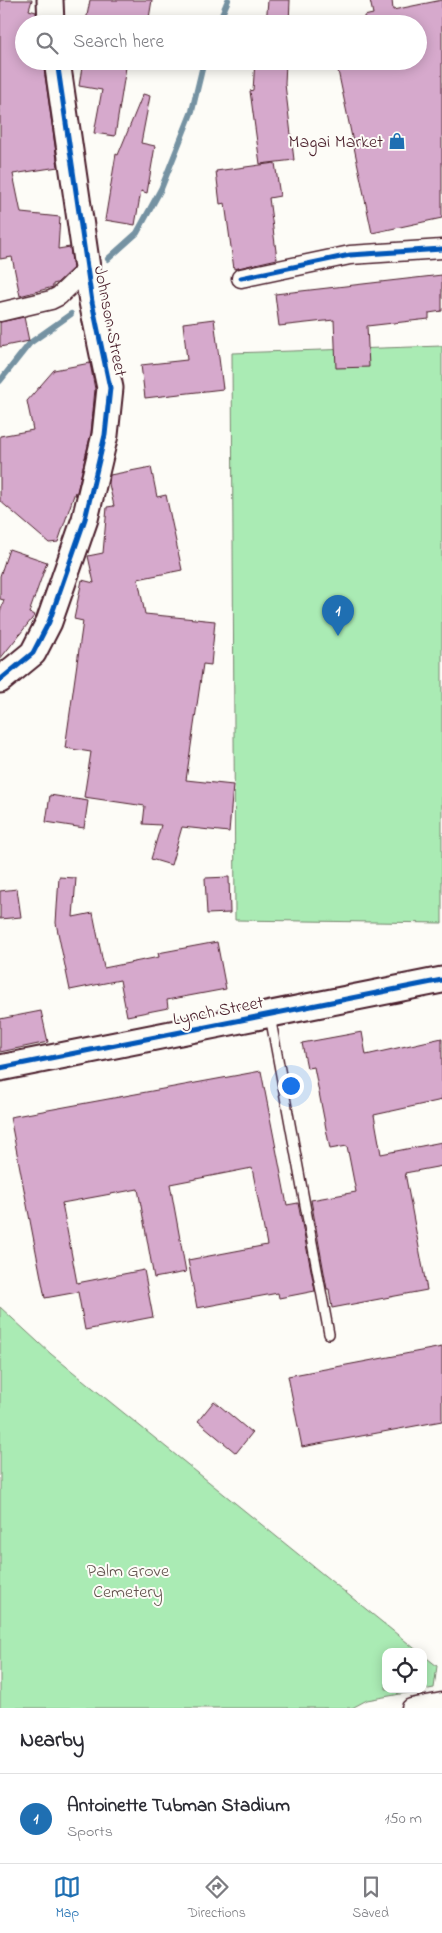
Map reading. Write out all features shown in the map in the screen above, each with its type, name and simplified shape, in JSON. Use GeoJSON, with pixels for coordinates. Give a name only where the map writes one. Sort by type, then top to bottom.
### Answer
{"type":"FeatureCollection","features":[{"type":"Feature","properties":{"kind":"street"},"geometry":{"type":"LineString","coordinates":[[50,0],[51,15]]}},
{"type":"Feature","properties":{"kind":"street","name":"Johnson Street"},"geometry":{"type":"LineString","coordinates":[[0,680],[33,653],[49,622],[85,519],[104,435],[110,388],[87,269],[58,70]]}},
{"type":"Feature","properties":{"kind":"street"},"geometry":{"type":"LineString","coordinates":[[241,278],[350,255],[442,249]]}},
{"type":"Feature","properties":{"kind":"street"},"geometry":{"type":"LineString","coordinates":[[0,312],[40,304],[59,296],[87,269]]}},
{"type":"Feature","properties":{"kind":"street","name":"Lynch Street"},"geometry":{"type":"LineString","coordinates":[[0,1068],[442,980]]}},
{"type":"Feature","properties":{"kind":"street"},"geometry":{"type":"LineString","coordinates":[[411,1708],[442,1702]]}},
{"type":"Feature","properties":{"kind":"lane"},"geometry":{"type":"LineString","coordinates":[[270,1013],[329,1334]]}},
{"type":"Feature","properties":{"kind":"green space"},"geometry":{"type":"Polygon","coordinates":[[[442,346],[442,923],[235,920],[232,353],[442,346]]]}},
{"type":"Feature","properties":{"kind":"green space","name":"Palm Grove Cemetery"},"geometry":{"type":"Polygon","coordinates":[[[0,1307],[51,1354],[414,1648],[382,1648],[382,1693],[406,1693],[367,1700],[352,1708],[0,1708],[0,1307]]]}},
{"type":"Feature","properties":{"kind":"green space","name":"Palm Grove Cemetery"},"geometry":{"type":"Polygon","coordinates":[[[427,1658],[437,1666],[434,1688],[427,1689],[427,1658]]]}},
{"type":"Feature","properties":{"kind":"building"},"geometry":{"type":"Polygon","coordinates":[[[0,0],[32,0],[29,10],[36,12],[36,15],[15,15],[15,70],[44,70],[58,167],[13,174],[21,213],[60,217],[58,249],[70,247],[73,268],[57,283],[53,284],[53,287],[20,296],[12,257],[0,259],[0,0]]]}},
{"type":"Feature","properties":{"kind":"building"},"geometry":{"type":"Polygon","coordinates":[[[90,0],[152,0],[150,15],[87,15],[90,0]]]}},
{"type":"Feature","properties":{"kind":"building"},"geometry":{"type":"Polygon","coordinates":[[[268,0],[290,0],[289,15],[267,15],[268,0]]]}},
{"type":"Feature","properties":{"kind":"building","name":"Magai Market"},"geometry":{"type":"Polygon","coordinates":[[[370,0],[392,0],[393,10],[442,0],[442,218],[372,233],[338,70],[427,70],[427,15],[368,15],[373,14],[370,0]]]}},
{"type":"Feature","properties":{"kind":"building"},"geometry":{"type":"Polygon","coordinates":[[[82,70],[126,70],[115,136],[94,133],[102,90],[79,86],[82,70]]]}},
{"type":"Feature","properties":{"kind":"building"},"geometry":{"type":"Polygon","coordinates":[[[254,70],[286,70],[285,84],[294,160],[260,164],[250,91],[253,90],[254,70]]]}},
{"type":"Feature","properties":{"kind":"building"},"geometry":{"type":"Polygon","coordinates":[[[143,94],[150,96],[141,143],[155,146],[147,193],[141,191],[135,225],[105,220],[116,154],[118,155],[143,94]]]}},
{"type":"Feature","properties":{"kind":"building"},"geometry":{"type":"Polygon","coordinates":[[[275,163],[280,196],[269,198],[277,259],[234,269],[225,203],[220,204],[216,171],[275,163]]]}},
{"type":"Feature","properties":{"kind":"building"},"geometry":{"type":"Polygon","coordinates":[[[442,275],[442,311],[429,313],[429,319],[367,326],[369,367],[336,368],[334,320],[279,326],[275,294],[442,275]]]}},
{"type":"Feature","properties":{"kind":"building"},"geometry":{"type":"Polygon","coordinates":[[[24,317],[29,341],[0,347],[0,322],[24,317]]]}},
{"type":"Feature","properties":{"kind":"building"},"geometry":{"type":"Polygon","coordinates":[[[214,319],[223,389],[145,398],[141,365],[187,360],[183,323],[214,319]]]}},
{"type":"Feature","properties":{"kind":"building"},"geometry":{"type":"Polygon","coordinates":[[[90,363],[95,389],[91,433],[76,496],[75,492],[58,542],[49,543],[0,501],[0,436],[33,430],[27,401],[54,370],[90,363]]]}},
{"type":"Feature","properties":{"kind":"building"},"geometry":{"type":"Polygon","coordinates":[[[151,467],[157,497],[166,495],[182,570],[138,579],[145,614],[215,621],[211,665],[203,664],[186,780],[233,785],[229,832],[182,827],[171,865],[151,859],[161,825],[143,824],[145,806],[84,797],[91,752],[65,748],[83,621],[74,619],[82,580],[94,583],[88,556],[103,553],[107,507],[114,506],[109,484],[110,475],[151,467]]]}},
{"type":"Feature","properties":{"kind":"building"},"geometry":{"type":"Polygon","coordinates":[[[9,549],[47,562],[29,613],[35,615],[0,659],[0,613],[4,600],[0,599],[0,576],[9,549]]]}},
{"type":"Feature","properties":{"kind":"building"},"geometry":{"type":"Polygon","coordinates":[[[50,795],[88,801],[84,828],[46,822],[50,795]]]}},
{"type":"Feature","properties":{"kind":"building"},"geometry":{"type":"Polygon","coordinates":[[[59,877],[76,878],[73,917],[93,913],[104,968],[159,957],[158,953],[217,942],[226,989],[167,1000],[168,1008],[127,1016],[120,980],[70,990],[56,923],[59,877]]]}},
{"type":"Feature","properties":{"kind":"building"},"geometry":{"type":"Polygon","coordinates":[[[229,877],[230,913],[207,914],[205,878],[229,877]]]}},
{"type":"Feature","properties":{"kind":"building"},"geometry":{"type":"Polygon","coordinates":[[[17,889],[21,917],[0,919],[0,891],[17,889]]]}},
{"type":"Feature","properties":{"kind":"building"},"geometry":{"type":"Polygon","coordinates":[[[41,1011],[48,1042],[0,1052],[0,1019],[41,1011]]]}},
{"type":"Feature","properties":{"kind":"building"},"geometry":{"type":"Polygon","coordinates":[[[362,1032],[366,1055],[442,1038],[442,1100],[374,1115],[381,1154],[442,1142],[442,1166],[405,1173],[427,1290],[332,1308],[311,1200],[356,1192],[347,1146],[330,1149],[314,1067],[307,1068],[302,1043],[362,1032]]]}},
{"type":"Feature","properties":{"kind":"building"},"geometry":{"type":"Polygon","coordinates":[[[261,1071],[287,1205],[298,1203],[315,1291],[279,1298],[278,1293],[197,1308],[188,1260],[267,1245],[252,1168],[170,1184],[186,1272],[154,1278],[138,1189],[62,1203],[77,1283],[144,1270],[153,1317],[85,1330],[78,1292],[45,1298],[10,1117],[261,1071]]]}},
{"type":"Feature","properties":{"kind":"building"},"geometry":{"type":"Polygon","coordinates":[[[442,1347],[442,1421],[302,1447],[288,1376],[442,1347]]]}},
{"type":"Feature","properties":{"kind":"building"},"geometry":{"type":"Polygon","coordinates":[[[214,1401],[252,1433],[236,1453],[198,1421],[214,1401]]]}},
{"type":"Feature","properties":{"kind":"waterway"},"geometry":{"type":"LineString","coordinates":[[222,15],[228,0]]}},
{"type":"Feature","properties":{"kind":"waterway"},"geometry":{"type":"LineString","coordinates":[[108,259],[137,233],[161,189],[192,111],[202,70]]}},
{"type":"Feature","properties":{"kind":"waterway"},"geometry":{"type":"LineString","coordinates":[[0,381],[30,343],[71,314]]}},
{"type":"Feature","properties":{"kind":"cycle path"},"geometry":{"type":"LineString","coordinates":[[0,680],[33,653],[49,622],[85,519],[105,435],[110,388],[92,302],[58,70]]}},
{"type":"Feature","properties":{"kind":"cycle path"},"geometry":{"type":"LineString","coordinates":[[241,278],[350,255],[442,249]]}},
{"type":"Feature","properties":{"kind":"cycle path"},"geometry":{"type":"LineString","coordinates":[[0,1068],[442,980]]}},
{"type":"Feature","properties":{"kind":"place","name":"Magai Market"},"geometry":{"type":"Point","coordinates":[397,141]}},
{"type":"Feature","properties":{"kind":"place","name":"Antoinette Tubman Stadium"},"geometry":{"type":"Point","coordinates":[338,636]}}]}
